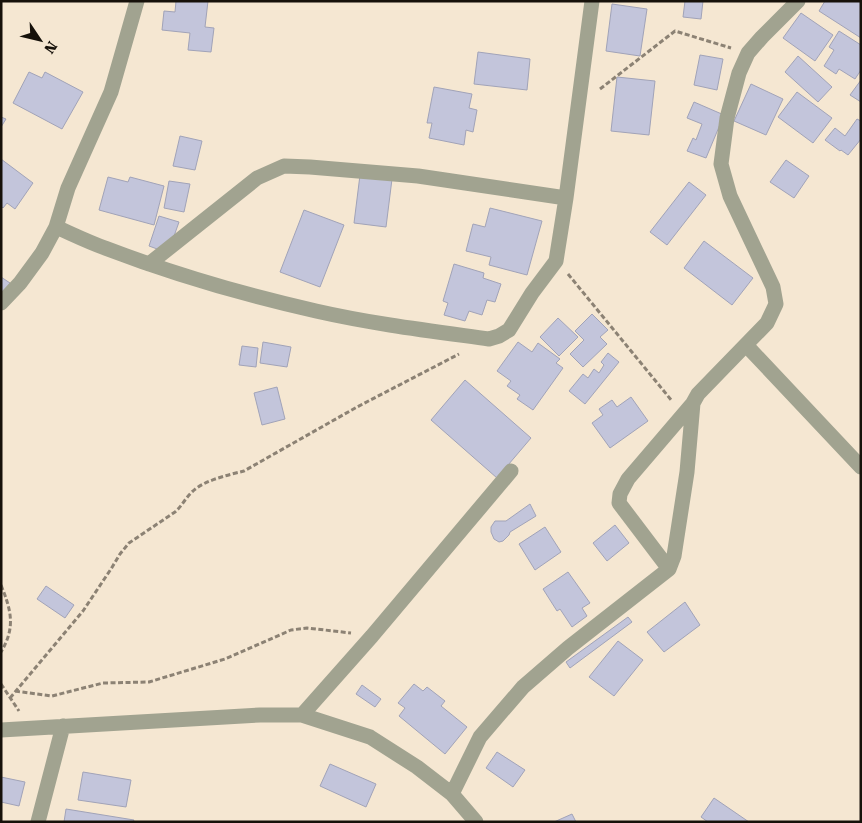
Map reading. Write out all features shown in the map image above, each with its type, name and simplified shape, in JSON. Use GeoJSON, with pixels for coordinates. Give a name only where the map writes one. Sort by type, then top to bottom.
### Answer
{"type":"FeatureCollection","features":[{"type":"Feature","properties":{"kind":"street"},"geometry":{"type":"LineString","coordinates":[[1,303],[20,283],[42,253],[56,227],[68,188],[111,92],[137,1]]}},
{"type":"Feature","properties":{"kind":"street"},"geometry":{"type":"LineString","coordinates":[[56,227],[103,248],[149,264],[206,282],[317,311],[405,328],[489,339],[499,336],[509,330],[532,293],[556,261],[592,1]]}},
{"type":"Feature","properties":{"kind":"street"},"geometry":{"type":"LineString","coordinates":[[669,569],[619,503],[620,494],[628,479],[694,402],[698,394],[768,323],[776,304],[773,287],[730,196],[721,164],[727,118],[739,73],[748,54],[798,1]]}},
{"type":"Feature","properties":{"kind":"street"},"geometry":{"type":"LineString","coordinates":[[149,264],[257,178],[284,166],[418,176],[566,198]]}},
{"type":"Feature","properties":{"kind":"street"},"geometry":{"type":"LineString","coordinates":[[746,345],[861,467]]}},
{"type":"Feature","properties":{"kind":"street"},"geometry":{"type":"LineString","coordinates":[[452,794],[480,737],[523,687],[568,648],[669,569],[674,556],[687,472],[694,402]]}},
{"type":"Feature","properties":{"kind":"street"},"geometry":{"type":"LineString","coordinates":[[302,715],[372,636],[511,471]]}},
{"type":"Feature","properties":{"kind":"street"},"geometry":{"type":"LineString","coordinates":[[1,730],[260,714],[302,715],[370,737],[417,767],[452,794],[476,822]]}},
{"type":"Feature","properties":{"kind":"street"},"geometry":{"type":"LineString","coordinates":[[38,822],[63,726]]}},
{"type":"Feature","properties":{"kind":"path"},"geometry":{"type":"LineString","coordinates":[[578,106],[676,31],[748,54]]}},
{"type":"Feature","properties":{"kind":"path"},"geometry":{"type":"LineString","coordinates":[[556,261],[683,415]]}},
{"type":"Feature","properties":{"kind":"path"},"geometry":{"type":"LineString","coordinates":[[10,698],[82,611],[129,543],[175,512],[192,492],[200,486],[244,471],[356,407],[463,352]]}},
{"type":"Feature","properties":{"kind":"path"},"geometry":{"type":"LineString","coordinates":[[1,585],[9,605],[10,632],[1,652]]}},
{"type":"Feature","properties":{"kind":"path"},"geometry":{"type":"LineString","coordinates":[[15,691],[52,696],[103,683],[149,682],[225,659],[290,630],[307,628],[372,636]]}},
{"type":"Feature","properties":{"kind":"path"},"geometry":{"type":"LineString","coordinates":[[1,684],[31,728]]}},
{"type":"Feature","properties":{"kind":"building"},"geometry":{"type":"Polygon","coordinates":[[[176,1],[208,1],[205,27],[214,28],[211,52],[188,50],[190,33],[162,30],[164,11],[175,12],[176,1]]]}},
{"type":"Feature","properties":{"kind":"building"},"geometry":{"type":"Polygon","coordinates":[[[685,1],[703,1],[701,19],[683,17],[685,1]]]}},
{"type":"Feature","properties":{"kind":"building"},"geometry":{"type":"Polygon","coordinates":[[[825,1],[861,1],[861,38],[819,11],[825,1]]]}},
{"type":"Feature","properties":{"kind":"building"},"geometry":{"type":"Polygon","coordinates":[[[612,4],[647,9],[640,56],[606,51],[612,4]]]}},
{"type":"Feature","properties":{"kind":"building"},"geometry":{"type":"Polygon","coordinates":[[[801,13],[833,35],[815,61],[783,38],[801,13]]]}},
{"type":"Feature","properties":{"kind":"building"},"geometry":{"type":"Polygon","coordinates":[[[839,31],[861,45],[861,70],[855,79],[839,69],[836,74],[824,66],[834,50],[829,47],[839,31]]]}},
{"type":"Feature","properties":{"kind":"building"},"geometry":{"type":"Polygon","coordinates":[[[478,52],[530,59],[527,90],[474,84],[478,52]]]}},
{"type":"Feature","properties":{"kind":"building"},"geometry":{"type":"Polygon","coordinates":[[[700,55],[723,59],[717,90],[694,85],[700,55]]]}},
{"type":"Feature","properties":{"kind":"building"},"geometry":{"type":"Polygon","coordinates":[[[798,56],[832,87],[818,102],[785,72],[798,56]]]}},
{"type":"Feature","properties":{"kind":"building"},"geometry":{"type":"Polygon","coordinates":[[[29,72],[42,78],[45,72],[83,92],[62,129],[13,103],[29,72]]]}},
{"type":"Feature","properties":{"kind":"building"},"geometry":{"type":"Polygon","coordinates":[[[617,77],[655,81],[649,135],[611,131],[617,77]]]}},
{"type":"Feature","properties":{"kind":"building"},"geometry":{"type":"Polygon","coordinates":[[[861,80],[861,102],[850,95],[861,80]]]}},
{"type":"Feature","properties":{"kind":"building"},"geometry":{"type":"Polygon","coordinates":[[[751,84],[783,99],[766,135],[734,121],[751,84]]]}},
{"type":"Feature","properties":{"kind":"building"},"geometry":{"type":"Polygon","coordinates":[[[434,87],[472,94],[469,108],[477,110],[473,132],[466,130],[464,145],[429,138],[432,123],[427,123],[434,87]]]}},
{"type":"Feature","properties":{"kind":"building"},"geometry":{"type":"Polygon","coordinates":[[[797,92],[832,118],[813,143],[778,117],[797,92]]]}},
{"type":"Feature","properties":{"kind":"building"},"geometry":{"type":"Polygon","coordinates":[[[694,102],[724,115],[706,158],[687,151],[693,138],[696,140],[702,124],[687,118],[694,102]]]}},
{"type":"Feature","properties":{"kind":"building"},"geometry":{"type":"Polygon","coordinates":[[[1,117],[6,119],[1,127],[1,117]]]}},
{"type":"Feature","properties":{"kind":"building"},"geometry":{"type":"Polygon","coordinates":[[[857,119],[861,121],[861,139],[848,155],[825,140],[835,128],[845,136],[857,119]]]}},
{"type":"Feature","properties":{"kind":"building"},"geometry":{"type":"Polygon","coordinates":[[[180,136],[202,141],[195,170],[173,166],[180,136]]]}},
{"type":"Feature","properties":{"kind":"building"},"geometry":{"type":"Polygon","coordinates":[[[1,159],[33,183],[15,209],[7,203],[3,208],[1,206],[1,159]]]}},
{"type":"Feature","properties":{"kind":"building"},"geometry":{"type":"Polygon","coordinates":[[[786,160],[809,176],[794,198],[770,182],[786,160]]]}},
{"type":"Feature","properties":{"kind":"building"},"geometry":{"type":"Polygon","coordinates":[[[360,175],[392,179],[386,227],[354,223],[360,175]]]}},
{"type":"Feature","properties":{"kind":"building"},"geometry":{"type":"Polygon","coordinates":[[[108,177],[128,182],[130,177],[164,186],[154,225],[99,210],[108,177]]]}},
{"type":"Feature","properties":{"kind":"building"},"geometry":{"type":"Polygon","coordinates":[[[169,181],[190,184],[184,212],[164,208],[169,181]]]}},
{"type":"Feature","properties":{"kind":"building"},"geometry":{"type":"Polygon","coordinates":[[[689,182],[706,195],[667,245],[650,232],[689,182]]]}},
{"type":"Feature","properties":{"kind":"building"},"geometry":{"type":"Polygon","coordinates":[[[490,208],[542,221],[527,275],[489,265],[491,257],[466,251],[473,224],[485,227],[490,208]]]}},
{"type":"Feature","properties":{"kind":"building"},"geometry":{"type":"Polygon","coordinates":[[[304,210],[344,225],[320,287],[280,272],[304,210]]]}},
{"type":"Feature","properties":{"kind":"building"},"geometry":{"type":"Polygon","coordinates":[[[159,216],[179,222],[168,253],[149,246],[159,216]]]}},
{"type":"Feature","properties":{"kind":"building"},"geometry":{"type":"Polygon","coordinates":[[[704,241],[753,278],[732,305],[684,268],[704,241]]]}},
{"type":"Feature","properties":{"kind":"building"},"geometry":{"type":"Polygon","coordinates":[[[454,264],[484,273],[483,278],[501,284],[495,302],[487,300],[482,315],[469,311],[465,321],[444,315],[448,303],[443,301],[454,264]]]}},
{"type":"Feature","properties":{"kind":"building"},"geometry":{"type":"Polygon","coordinates":[[[1,277],[10,283],[1,296],[1,277]]]}},
{"type":"Feature","properties":{"kind":"building"},"geometry":{"type":"Polygon","coordinates":[[[592,314],[608,330],[600,337],[607,344],[583,367],[570,354],[584,340],[575,331],[592,314]]]}},
{"type":"Feature","properties":{"kind":"building"},"geometry":{"type":"Polygon","coordinates":[[[558,318],[578,337],[559,356],[540,337],[558,318]]]}},
{"type":"Feature","properties":{"kind":"building"},"geometry":{"type":"Polygon","coordinates":[[[263,342],[291,347],[287,367],[260,363],[263,342]]]}},
{"type":"Feature","properties":{"kind":"building"},"geometry":{"type":"Polygon","coordinates":[[[518,342],[532,352],[538,343],[560,359],[556,363],[563,368],[533,410],[517,399],[520,395],[507,386],[511,381],[497,371],[518,342]]]}},
{"type":"Feature","properties":{"kind":"building"},"geometry":{"type":"Polygon","coordinates":[[[242,346],[258,348],[256,367],[239,365],[242,346]]]}},
{"type":"Feature","properties":{"kind":"building"},"geometry":{"type":"Polygon","coordinates":[[[608,353],[619,362],[585,404],[569,391],[583,374],[588,378],[594,369],[599,373],[604,365],[601,362],[608,353]]]}},
{"type":"Feature","properties":{"kind":"building"},"geometry":{"type":"Polygon","coordinates":[[[465,380],[531,438],[497,478],[431,420],[465,380]]]}},
{"type":"Feature","properties":{"kind":"building"},"geometry":{"type":"Polygon","coordinates":[[[277,387],[285,419],[262,425],[254,393],[277,387]]]}},
{"type":"Feature","properties":{"kind":"building"},"geometry":{"type":"Polygon","coordinates":[[[631,397],[648,421],[610,448],[592,423],[603,415],[599,409],[612,400],[617,407],[631,397]]]}},
{"type":"Feature","properties":{"kind":"building"},"geometry":{"type":"Polygon","coordinates":[[[530,504],[536,516],[510,532],[503,541],[499,542],[494,539],[491,527],[495,521],[506,521],[530,504]]]}},
{"type":"Feature","properties":{"kind":"building"},"geometry":{"type":"Polygon","coordinates":[[[615,525],[629,543],[607,561],[593,543],[615,525]]]}},
{"type":"Feature","properties":{"kind":"building"},"geometry":{"type":"Polygon","coordinates":[[[545,527],[561,552],[535,570],[519,544],[545,527]]]}},
{"type":"Feature","properties":{"kind":"building"},"geometry":{"type":"Polygon","coordinates":[[[568,572],[590,603],[582,608],[587,616],[572,627],[560,609],[557,611],[543,589],[568,572]]]}},
{"type":"Feature","properties":{"kind":"building"},"geometry":{"type":"Polygon","coordinates":[[[46,586],[74,605],[65,618],[37,599],[46,586]]]}},
{"type":"Feature","properties":{"kind":"building"},"geometry":{"type":"Polygon","coordinates":[[[685,602],[700,625],[664,652],[647,632],[685,602]]]}},
{"type":"Feature","properties":{"kind":"building"},"geometry":{"type":"Polygon","coordinates":[[[628,617],[632,622],[570,668],[566,662],[628,617]]]}},
{"type":"Feature","properties":{"kind":"building"},"geometry":{"type":"Polygon","coordinates":[[[618,641],[643,660],[614,696],[589,677],[618,641]]]}},
{"type":"Feature","properties":{"kind":"building"},"geometry":{"type":"Polygon","coordinates":[[[414,684],[423,691],[427,687],[445,701],[441,706],[467,727],[445,754],[399,716],[405,708],[398,703],[414,684]]]}},
{"type":"Feature","properties":{"kind":"building"},"geometry":{"type":"Polygon","coordinates":[[[362,685],[381,699],[375,707],[356,694],[362,685]]]}},
{"type":"Feature","properties":{"kind":"building"},"geometry":{"type":"Polygon","coordinates":[[[497,752],[525,770],[513,787],[486,768],[497,752]]]}},
{"type":"Feature","properties":{"kind":"building"},"geometry":{"type":"Polygon","coordinates":[[[330,764],[376,784],[366,807],[320,786],[330,764]]]}},
{"type":"Feature","properties":{"kind":"building"},"geometry":{"type":"Polygon","coordinates":[[[83,772],[131,780],[126,807],[78,800],[83,772]]]}},
{"type":"Feature","properties":{"kind":"building"},"geometry":{"type":"Polygon","coordinates":[[[1,777],[25,782],[19,806],[1,802],[1,777]]]}},
{"type":"Feature","properties":{"kind":"building"},"geometry":{"type":"Polygon","coordinates":[[[714,798],[749,822],[708,822],[701,817],[714,798]]]}},
{"type":"Feature","properties":{"kind":"building"},"geometry":{"type":"Polygon","coordinates":[[[66,809],[134,820],[133,822],[64,822],[66,809]]]}},
{"type":"Feature","properties":{"kind":"building"},"geometry":{"type":"Polygon","coordinates":[[[572,814],[576,822],[554,822],[572,814]]]}}]}
